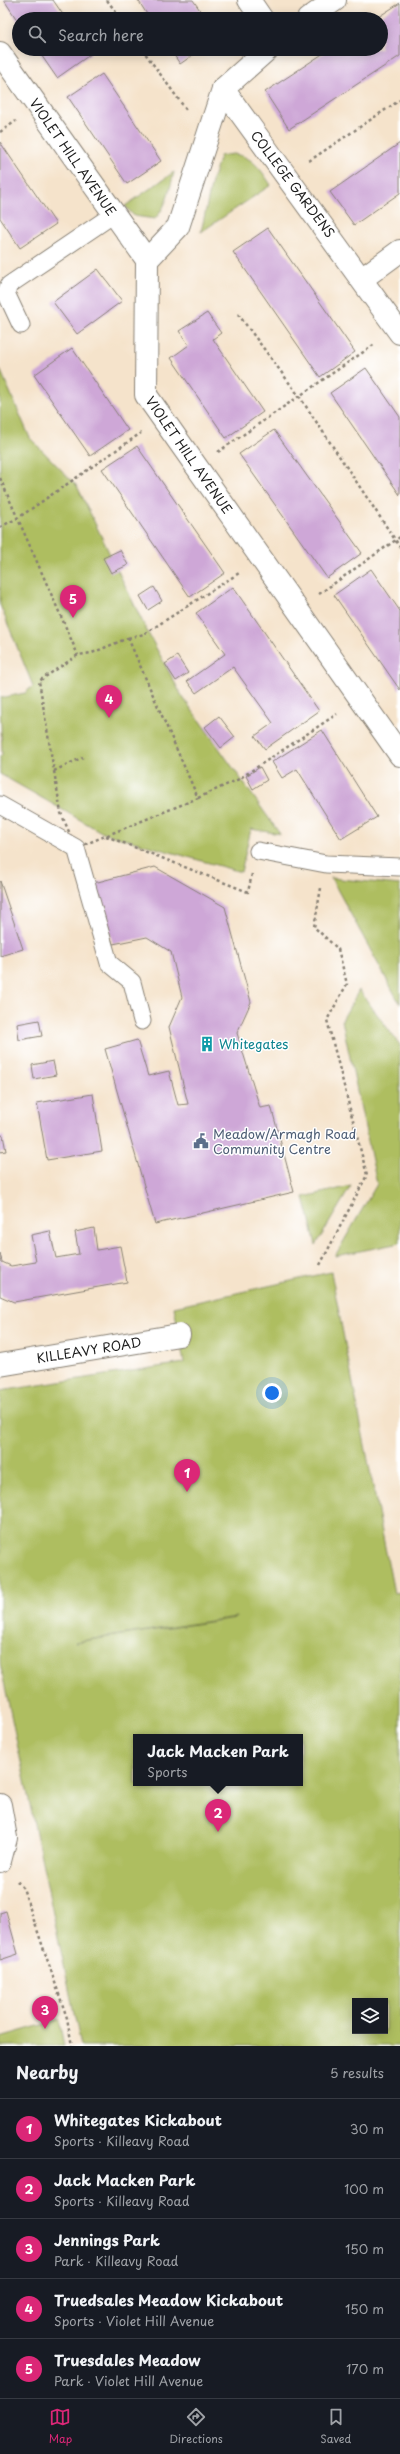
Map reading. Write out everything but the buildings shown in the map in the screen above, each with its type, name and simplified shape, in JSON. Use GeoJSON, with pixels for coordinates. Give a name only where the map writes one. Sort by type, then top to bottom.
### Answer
{"type":"FeatureCollection","features":[{"type":"Feature","properties":{"kind":"street"},"geometry":{"type":"LineString","coordinates":[[249,0],[257,12]]}},
{"type":"Feature","properties":{"kind":"street"},"geometry":{"type":"LineString","coordinates":[[318,12],[335,0]]}},
{"type":"Feature","properties":{"kind":"street","name":"VIOLET HILL AVENUE"},"geometry":{"type":"LineString","coordinates":[[0,53],[147,260],[146,395],[400,755]]}},
{"type":"Feature","properties":{"kind":"street"},"geometry":{"type":"LineString","coordinates":[[147,260],[178,227],[212,125],[222,89],[260,56]]}},
{"type":"Feature","properties":{"kind":"street","name":"COLLEGE GARDENS"},"geometry":{"type":"LineString","coordinates":[[222,89],[363,278],[399,331]]}},
{"type":"Feature","properties":{"kind":"street"},"geometry":{"type":"LineString","coordinates":[[363,278],[400,251]]}},
{"type":"Feature","properties":{"kind":"street","name":"KILLEAVY ROAD"},"geometry":{"type":"LineString","coordinates":[[0,1365],[179,1335]]}},
{"type":"Feature","properties":{"kind":"street"},"geometry":{"type":"LineString","coordinates":[[0,1805],[6,1838],[7,1869]]}},
{"type":"Feature","properties":{"kind":"lane"},"geometry":{"type":"LineString","coordinates":[[21,324],[6,293],[9,285],[114,214]]}},
{"type":"Feature","properties":{"kind":"lane"},"geometry":{"type":"LineString","coordinates":[[0,805],[76,848],[109,963],[132,982],[142,1022]]}},
{"type":"Feature","properties":{"kind":"lane"},"geometry":{"type":"LineString","coordinates":[[258,851],[326,864],[400,867]]}},
{"type":"Feature","properties":{"kind":"path"},"geometry":{"type":"LineString","coordinates":[[107,0],[115,12]]}},
{"type":"Feature","properties":{"kind":"path"},"geometry":{"type":"LineString","coordinates":[[147,56],[188,112],[212,125]]}},
{"type":"Feature","properties":{"kind":"path"},"geometry":{"type":"LineString","coordinates":[[287,177],[400,100]]}},
{"type":"Feature","properties":{"kind":"path"},"geometry":{"type":"LineString","coordinates":[[238,314],[299,396],[400,547]]}},
{"type":"Feature","properties":{"kind":"path"},"geometry":{"type":"LineString","coordinates":[[196,467],[299,396],[399,331]]}},
{"type":"Feature","properties":{"kind":"path"},"geometry":{"type":"LineString","coordinates":[[0,527],[18,518],[161,418]]}},
{"type":"Feature","properties":{"kind":"path"},"geometry":{"type":"LineString","coordinates":[[0,478],[78,655]]}},
{"type":"Feature","properties":{"kind":"path"},"geometry":{"type":"LineString","coordinates":[[298,609],[400,537]]}},
{"type":"Feature","properties":{"kind":"path"},"geometry":{"type":"LineString","coordinates":[[262,558],[144,634],[128,638],[92,653],[78,655],[39,680],[61,813],[76,848],[198,798],[239,779],[361,698]]}},
{"type":"Feature","properties":{"kind":"path"},"geometry":{"type":"LineString","coordinates":[[128,638],[198,798]]}},
{"type":"Feature","properties":{"kind":"path"},"geometry":{"type":"LineString","coordinates":[[54,770],[83,757]]}},
{"type":"Feature","properties":{"kind":"path"},"geometry":{"type":"LineString","coordinates":[[106,836],[248,892],[258,851]]}},
{"type":"Feature","properties":{"kind":"path"},"geometry":{"type":"LineString","coordinates":[[320,1265],[367,1175],[327,1020],[347,984],[338,948],[314,927],[326,864]]}},
{"type":"Feature","properties":{"kind":"path"},"geometry":{"type":"LineString","coordinates":[[7,1869],[23,1888],[26,1895],[67,2018],[72,2046]]}},
{"type":"Feature","properties":{"kind":"green space"},"geometry":{"type":"Polygon","coordinates":[[[233,154],[240,155],[256,165],[271,185],[201,232],[212,181],[220,156],[233,154]]]}},
{"type":"Feature","properties":{"kind":"green space"},"geometry":{"type":"Polygon","coordinates":[[[174,172],[165,203],[155,219],[134,216],[125,206],[174,172]]]}},
{"type":"Feature","properties":{"kind":"green space"},"geometry":{"type":"Polygon","coordinates":[[[0,369],[30,438],[77,486],[147,631],[182,696],[280,834],[251,829],[241,872],[103,833],[0,774],[0,756],[2,755],[0,698],[25,693],[33,686],[0,605],[0,369]]]}},
{"type":"Feature","properties":{"kind":"green space"},"geometry":{"type":"Polygon","coordinates":[[[331,878],[400,885],[400,1004],[331,878]]]}},
{"type":"Feature","properties":{"kind":"green space"},"geometry":{"type":"Polygon","coordinates":[[[359,990],[400,1045],[400,1243],[335,1256],[377,1184],[342,1020],[359,990]]]}},
{"type":"Feature","properties":{"kind":"green space"},"geometry":{"type":"Polygon","coordinates":[[[351,1186],[316,1245],[304,1197],[351,1186]]]}},
{"type":"Feature","properties":{"kind":"green space"},"geometry":{"type":"Polygon","coordinates":[[[331,1272],[394,1593],[400,1592],[400,2046],[81,2046],[0,1663],[0,1391],[184,1363],[174,1307],[331,1272]],[[236,1617],[75,1642],[236,1618],[236,1617]]]}},
{"type":"Feature","properties":{"kind":"green space"},"geometry":{"type":"Polygon","coordinates":[[[59,2020],[64,2046],[0,2046],[0,2037],[59,2020]]]}},
{"type":"Feature","properties":{"kind":"place","name":"Truesdales Meadow"},"geometry":{"type":"Point","coordinates":[73,618]}},
{"type":"Feature","properties":{"kind":"place","name":"Truedsales Meadow Kickabout"},"geometry":{"type":"Point","coordinates":[109,718]}},
{"type":"Feature","properties":{"kind":"place","name":"Whitegates"},"geometry":{"type":"Point","coordinates":[207,1044]}},
{"type":"Feature","properties":{"kind":"place","name":"Meadow/Armagh Road Community Centre"},"geometry":{"type":"Point","coordinates":[201,1141]}},
{"type":"Feature","properties":{"kind":"place","name":"Whitegates Kickabout"},"geometry":{"type":"Point","coordinates":[187,1492]}},
{"type":"Feature","properties":{"kind":"place","name":"Jack Macken Park"},"geometry":{"type":"Point","coordinates":[218,1832]}},
{"type":"Feature","properties":{"kind":"place","name":"Jennings Park"},"geometry":{"type":"Point","coordinates":[45,2029]}}]}
